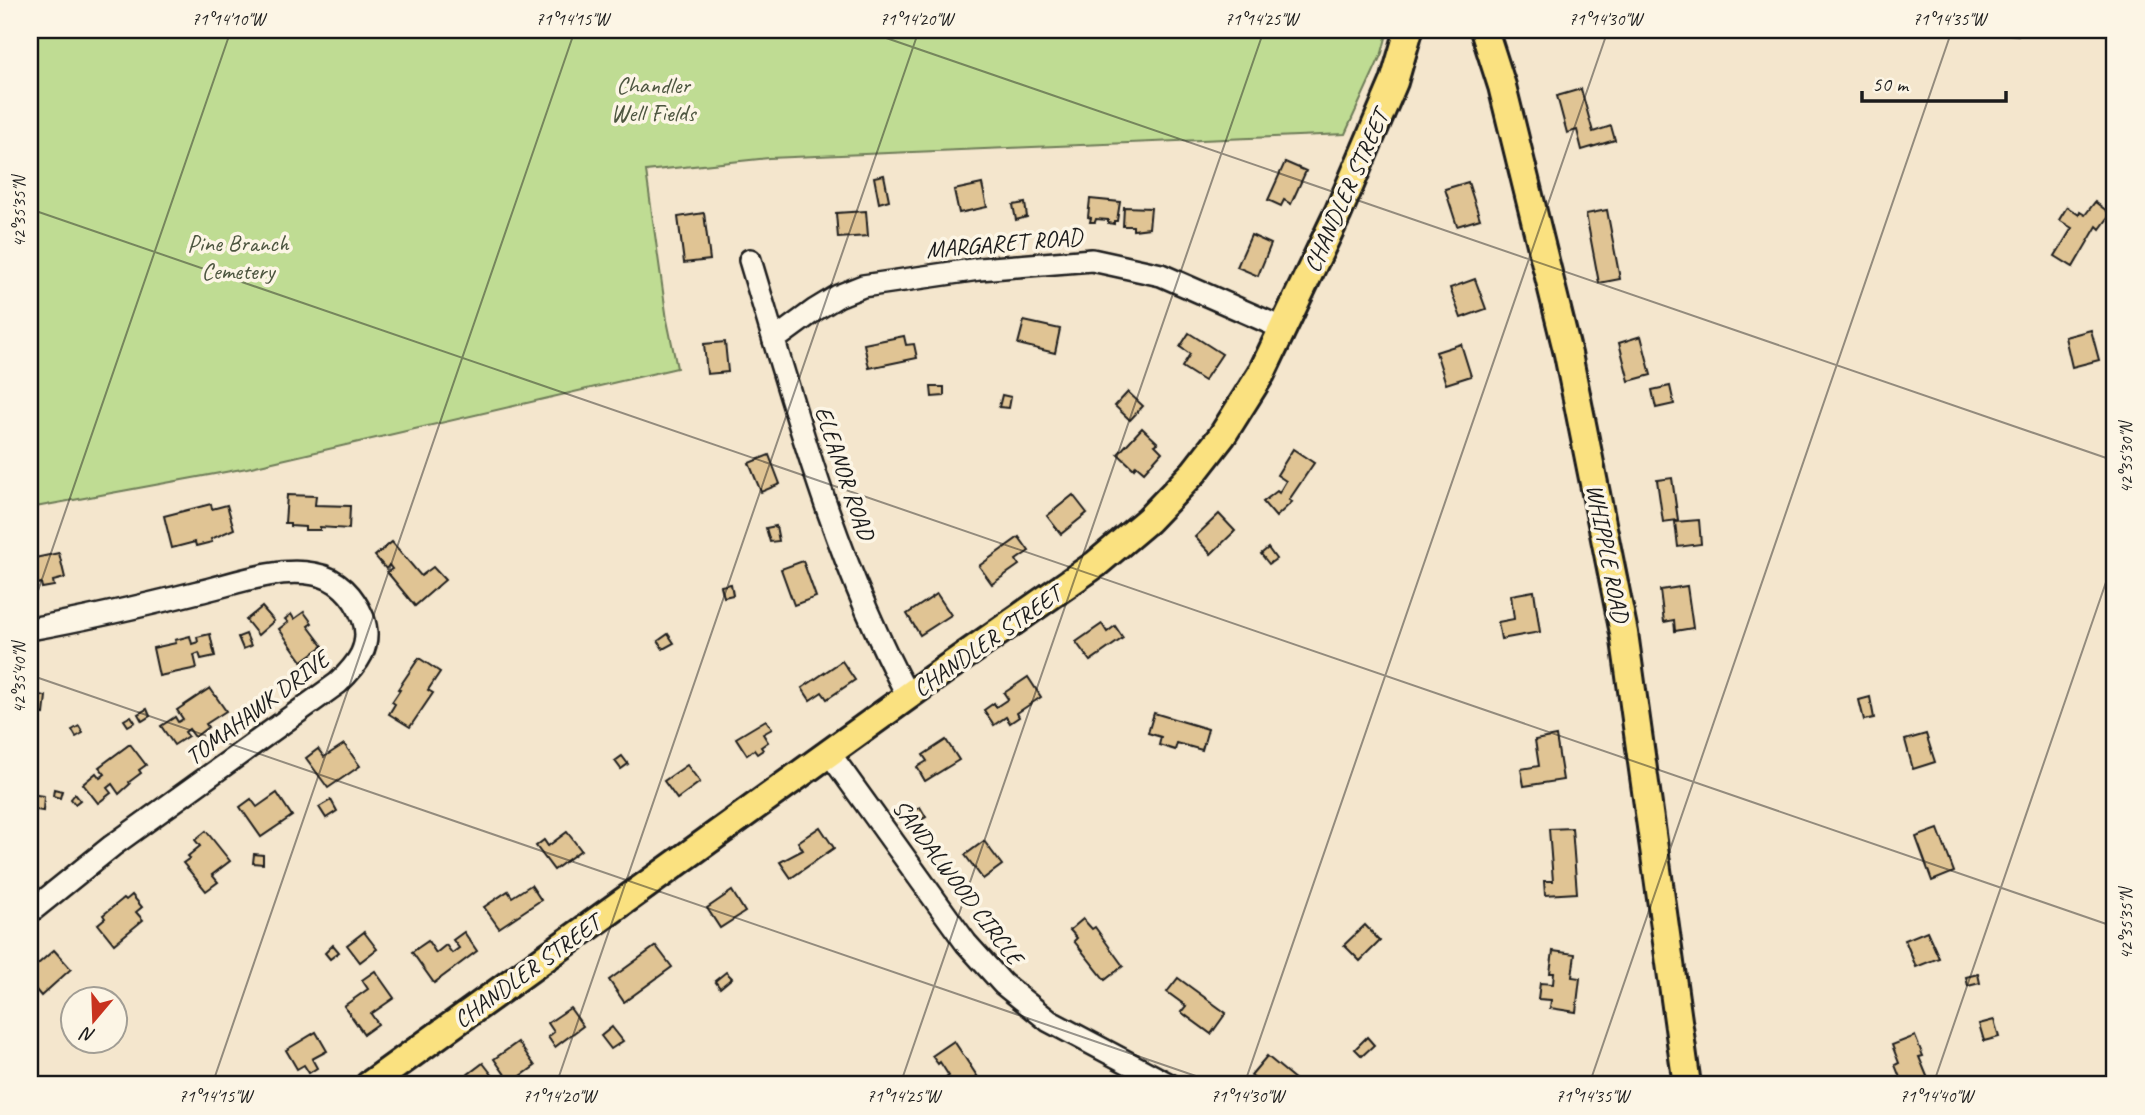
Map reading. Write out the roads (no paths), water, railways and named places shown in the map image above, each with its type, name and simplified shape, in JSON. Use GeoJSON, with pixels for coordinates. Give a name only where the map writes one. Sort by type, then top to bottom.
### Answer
{"type":"FeatureCollection","features":[{"type":"Feature","properties":{"kind":"main road","name":"CHANDLER STREET"},"geometry":{"type":"LineString","coordinates":[[369,1085],[908,696],[1096,564],[1148,520],[1194,472],[1222,436],[1261,374],[1338,213],[1394,82],[1409,30]]}},
{"type":"Feature","properties":{"kind":"main road","name":"WHIPPLE ROAD"},"geometry":{"type":"LineString","coordinates":[[1484,30],[1505,98],[1568,354],[1624,633],[1687,1085]]}},
{"type":"Feature","properties":{"kind":"street","name":"ELEANOR ROAD"},"geometry":{"type":"LineString","coordinates":[[750,260],[814,464],[863,606],[908,696]]}},
{"type":"Feature","properties":{"kind":"street","name":"MARGARET ROAD"},"geometry":{"type":"LineString","coordinates":[[774,340],[838,296],[863,286],[979,269],[1092,260],[1161,275],[1284,329]]}},
{"type":"Feature","properties":{"kind":"street","name":"TOMAHAWK DRIVE"},"geometry":{"type":"LineString","coordinates":[[30,629],[268,576],[298,572],[324,576],[343,588],[362,615],[367,637],[359,660],[338,683],[112,846],[30,912]]}},
{"type":"Feature","properties":{"kind":"street","name":"SANDALWOOD CIRCLE"},"geometry":{"type":"LineString","coordinates":[[830,754],[966,943],[1003,984],[1049,1021],[1170,1085]]}},
{"type":"Feature","properties":{"kind":"park label","name":"Chandler Well Fields"},"geometry":{"type":"Point","coordinates":[653,99]}},
{"type":"Feature","properties":{"kind":"park label","name":"Pine Branch Cemetery"},"geometry":{"type":"Point","coordinates":[238,257]}}]}
